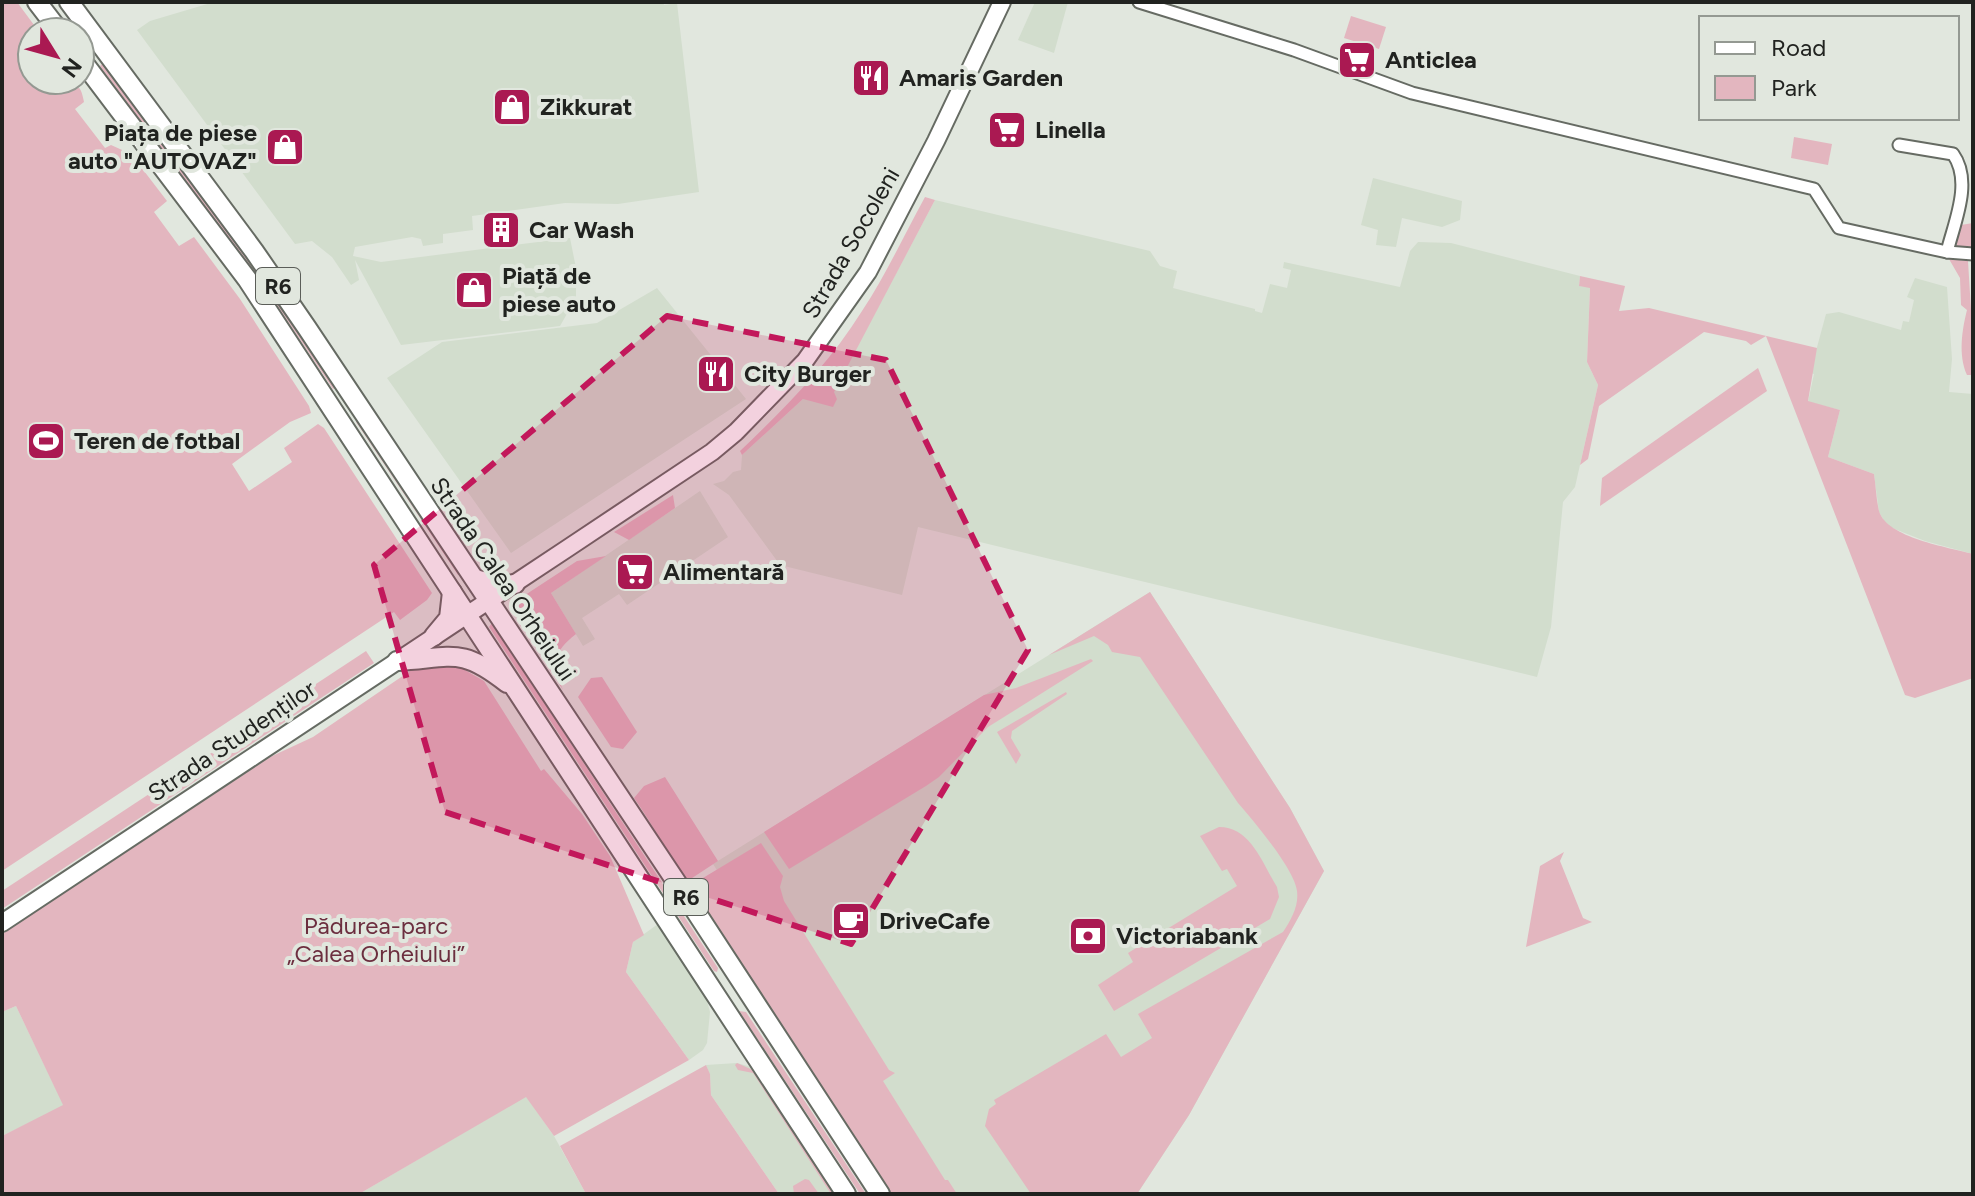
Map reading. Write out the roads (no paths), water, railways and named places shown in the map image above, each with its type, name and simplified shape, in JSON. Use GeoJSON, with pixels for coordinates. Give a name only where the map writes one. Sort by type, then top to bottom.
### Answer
{"type":"FeatureCollection","features":[{"type":"Feature","properties":{"kind":"highway","name":"Strada Calea Orheiului"},"geometry":{"type":"LineString","coordinates":[[69,2],[254,251],[475,579],[880,1194]]}},
{"type":"Feature","properties":{"kind":"highway"},"geometry":{"type":"LineString","coordinates":[[96,44],[99,41]]}},
{"type":"Feature","properties":{"kind":"highway","name":"Strada Calea Orheiului"},"geometry":{"type":"LineString","coordinates":[[96,79],[247,279],[846,1194]]}},
{"type":"Feature","properties":{"kind":"highway"},"geometry":{"type":"LineString","coordinates":[[475,579],[499,586],[515,584]]}},
{"type":"Feature","properties":{"kind":"highway"},"geometry":{"type":"LineString","coordinates":[[434,636],[449,618],[452,592]]}},
{"type":"Feature","properties":{"kind":"highway"},"geometry":{"type":"LineString","coordinates":[[397,661],[447,656],[467,658],[483,665],[521,695]]}},
{"type":"Feature","properties":{"kind":"highway"},"geometry":{"type":"LineString","coordinates":[[721,1001],[744,986]]}},
{"type":"Feature","properties":{"kind":"main road","name":"Strada Socoleni"},"geometry":{"type":"LineString","coordinates":[[489,601],[712,452],[761,409],[805,361],[846,306],[883,244],[1002,2]]}},
{"type":"Feature","properties":{"kind":"main road","name":"Strada Studenților"},"geometry":{"type":"LineString","coordinates":[[2,923],[489,601]]}},
{"type":"Feature","properties":{"kind":"street"},"geometry":{"type":"LineString","coordinates":[[1139,2],[1294,50],[1412,93],[1814,189],[1839,228],[1947,252],[1973,254]]}},
{"type":"Feature","properties":{"kind":"street"},"geometry":{"type":"LineString","coordinates":[[1899,145],[1953,154],[1959,163],[1962,188],[1947,252]]}},
{"type":"Feature","properties":{"kind":"place","name":"Anticlea"},"geometry":{"type":"Point","coordinates":[1357,60]}},
{"type":"Feature","properties":{"kind":"place","name":"Amaris Garden"},"geometry":{"type":"Point","coordinates":[871,78]}},
{"type":"Feature","properties":{"kind":"place","name":"Zikkurat"},"geometry":{"type":"Point","coordinates":[512,107]}},
{"type":"Feature","properties":{"kind":"place","name":"Linella"},"geometry":{"type":"Point","coordinates":[1007,130]}},
{"type":"Feature","properties":{"kind":"place","name":"Piața de piese auto \"AUTOVAZ\""},"geometry":{"type":"Point","coordinates":[285,147]}},
{"type":"Feature","properties":{"kind":"place","name":"Car Wash"},"geometry":{"type":"Point","coordinates":[501,230]}},
{"type":"Feature","properties":{"kind":"place","name":"Piață de piese auto"},"geometry":{"type":"Point","coordinates":[474,290]}},
{"type":"Feature","properties":{"kind":"place","name":"City Burger"},"geometry":{"type":"Point","coordinates":[716,374]}},
{"type":"Feature","properties":{"kind":"place","name":"Teren de fotbal"},"geometry":{"type":"Point","coordinates":[46,441]}},
{"type":"Feature","properties":{"kind":"place","name":"Alimentară"},"geometry":{"type":"Point","coordinates":[635,572]}},
{"type":"Feature","properties":{"kind":"place","name":"DriveCafe"},"geometry":{"type":"Point","coordinates":[851,921]}},
{"type":"Feature","properties":{"kind":"place","name":"Victoriabank"},"geometry":{"type":"Point","coordinates":[1088,936]}},
{"type":"Feature","properties":{"kind":"park label","name":"Pădurea-parc „Calea Orheiului”"},"geometry":{"type":"Point","coordinates":[376,940]}}]}
